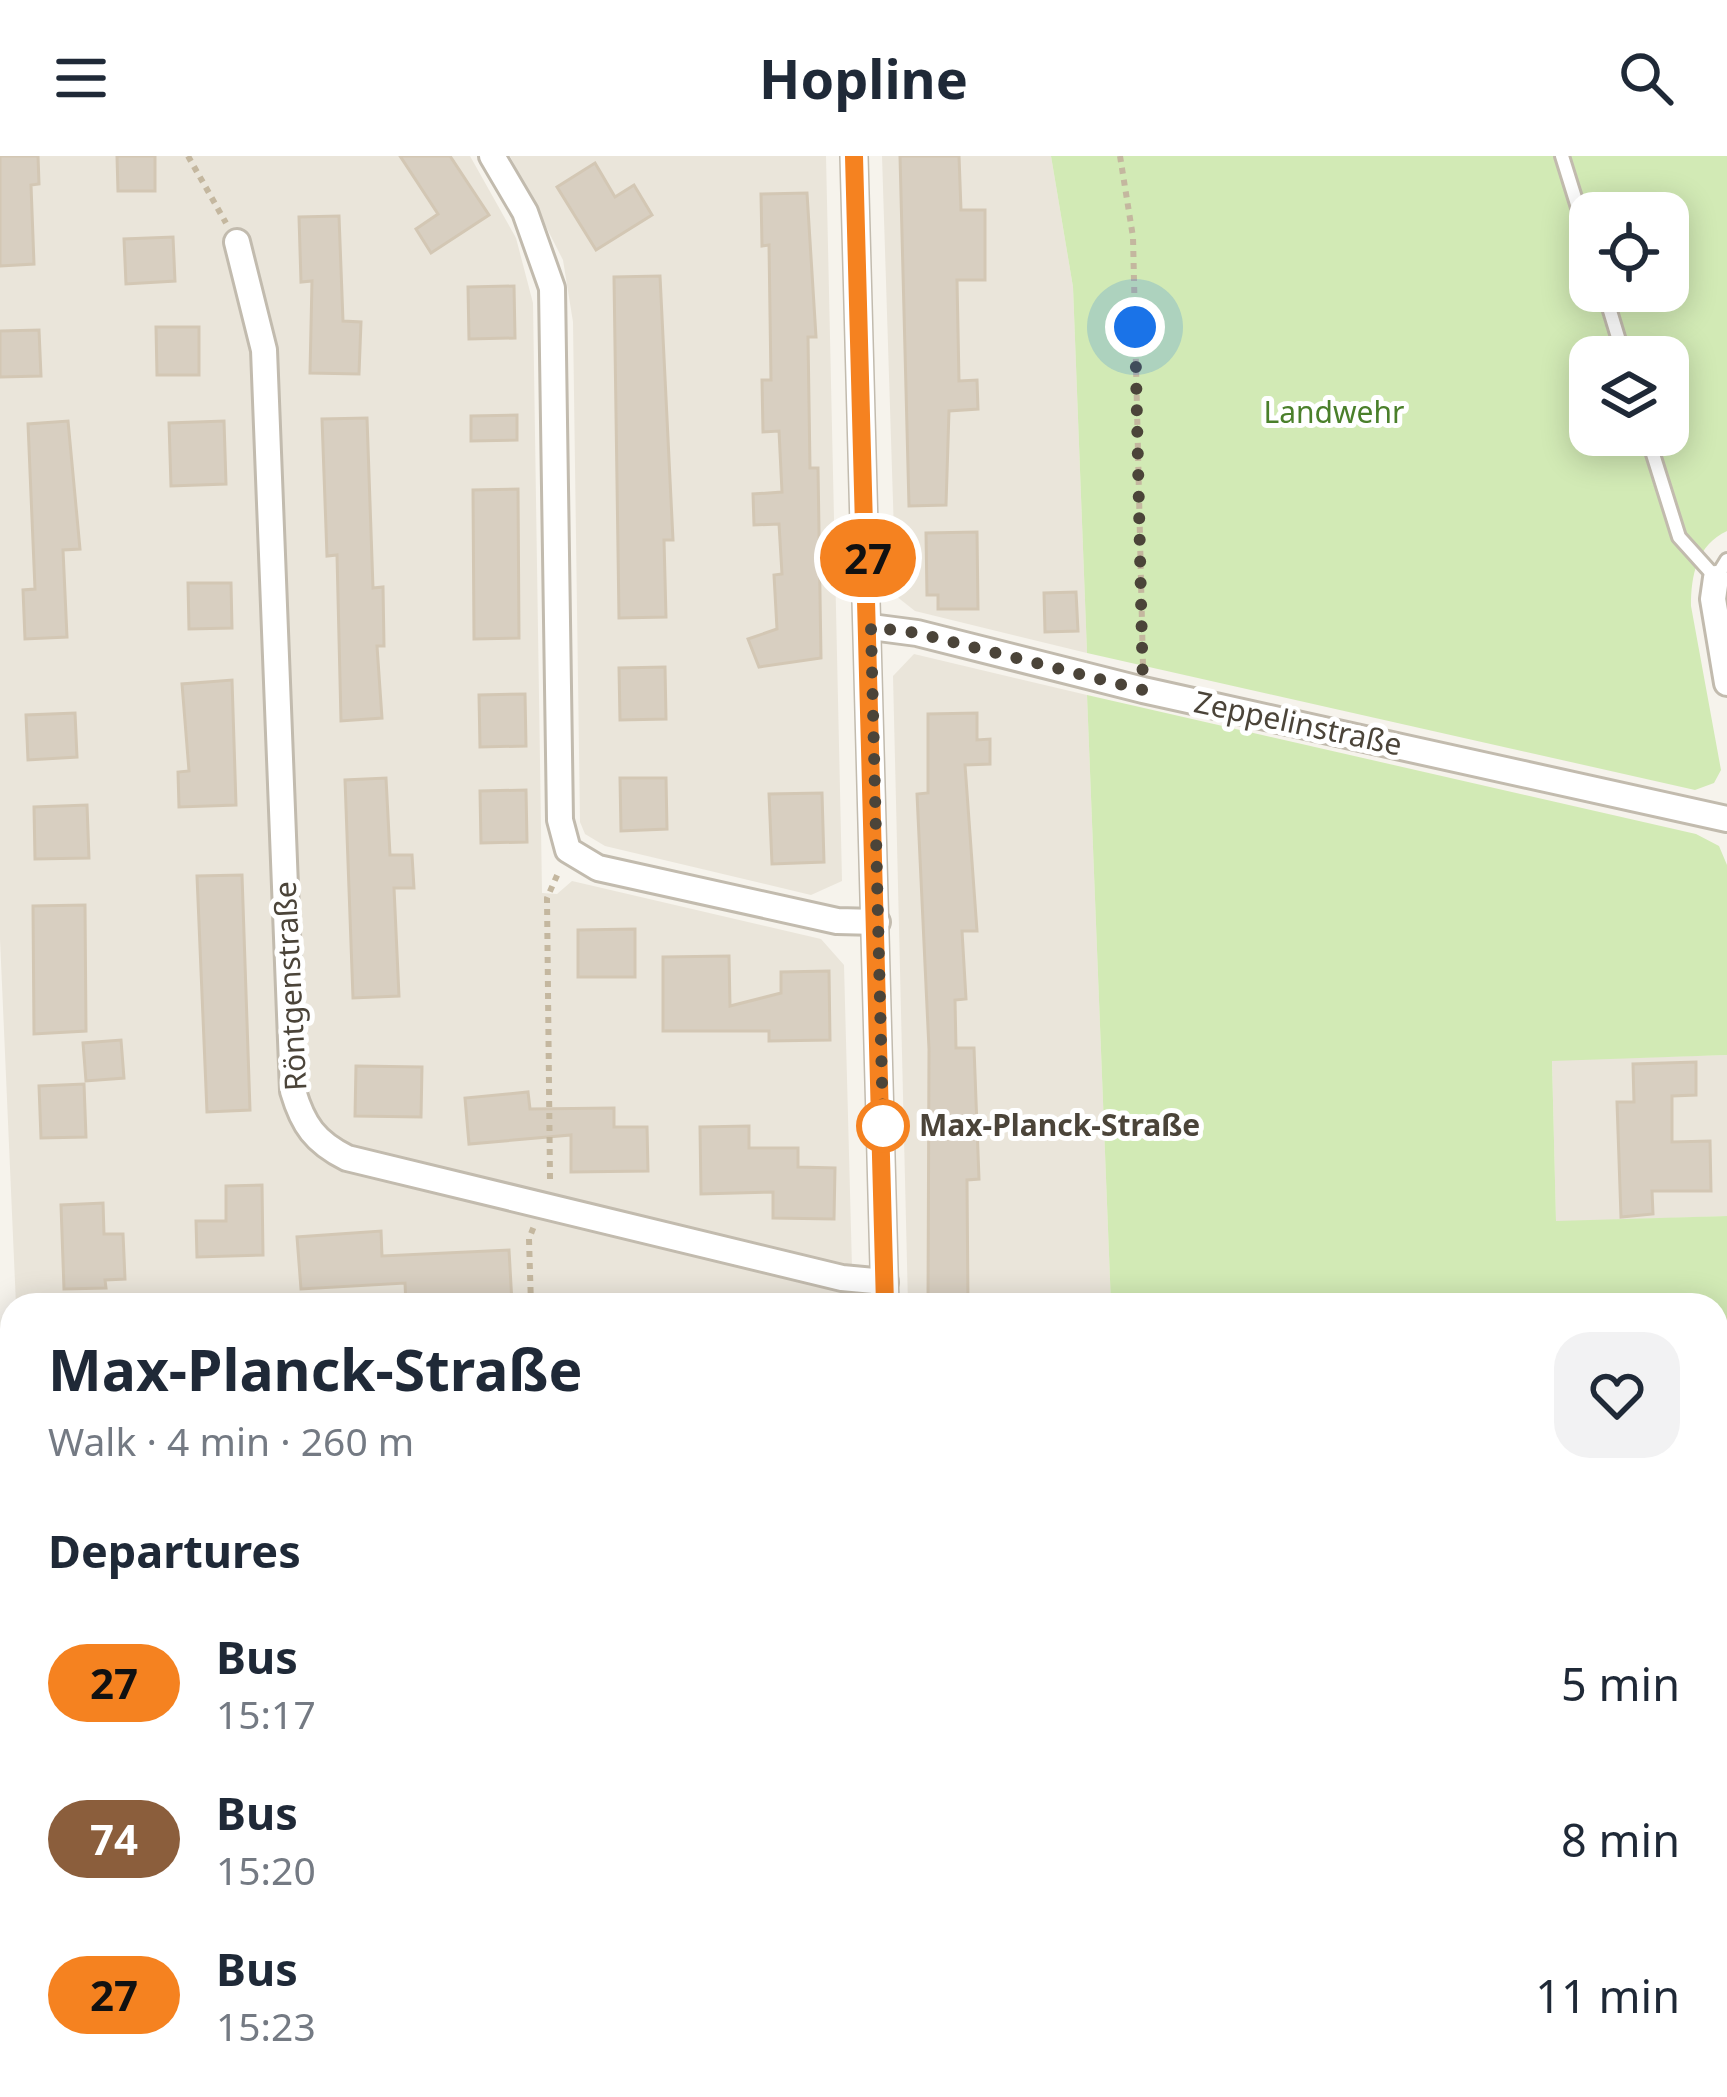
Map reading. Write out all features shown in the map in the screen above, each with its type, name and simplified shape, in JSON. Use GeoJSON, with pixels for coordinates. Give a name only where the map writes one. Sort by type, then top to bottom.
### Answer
{"type":"FeatureCollection","features":[{"type":"Feature","properties":{"kind":"street"},"geometry":{"type":"LineString","coordinates":[[492,156],[525,212],[552,288],[560,820],[568,850],[598,868],[837,921],[877,922]]}},
{"type":"Feature","properties":{"kind":"street"},"geometry":{"type":"LineString","coordinates":[[854,156],[871,627],[885,1293]]}},
{"type":"Feature","properties":{"kind":"street","name":"Röntgenstraße"},"geometry":{"type":"LineString","coordinates":[[237,242],[264,350],[293,1091],[301,1120],[321,1145],[347,1158],[842,1278],[885,1293]]}},
{"type":"Feature","properties":{"kind":"street"},"geometry":{"type":"LineString","coordinates":[[1722,569],[1713,599],[1727,683]]}},
{"type":"Feature","properties":{"kind":"street","name":"Zeppelinstraße"},"geometry":{"type":"LineString","coordinates":[[871,627],[917,633],[1143,690],[1727,819]]}},
{"type":"Feature","properties":{"kind":"lane"},"geometry":{"type":"LineString","coordinates":[[1562,156],[1573,192]]}},
{"type":"Feature","properties":{"kind":"lane"},"geometry":{"type":"LineString","coordinates":[[1654,456],[1678,537],[1722,569]]}},
{"type":"Feature","properties":{"kind":"path"},"geometry":{"type":"LineString","coordinates":[[188,156],[237,242]]}},
{"type":"Feature","properties":{"kind":"path"},"geometry":{"type":"LineString","coordinates":[[1120,156],[1133,237],[1143,690]]}},
{"type":"Feature","properties":{"kind":"path"},"geometry":{"type":"LineString","coordinates":[[531,1293],[529,1239],[550,1179],[547,898],[568,850]]}},
{"type":"Feature","properties":{"kind":"shaded area"},"geometry":{"type":"Polygon","coordinates":[[[0,156],[470,156],[516,238],[533,303],[542,893],[557,894],[572,881],[821,939],[844,965],[853,1293],[15,1293],[0,939],[0,156]]]}},
{"type":"Feature","properties":{"kind":"shaded area"},"geometry":{"type":"Polygon","coordinates":[[[510,156],[826,156],[842,881],[811,895],[605,846],[585,834],[580,822],[573,322],[563,260],[510,156]]]}},
{"type":"Feature","properties":{"kind":"shaded area"},"geometry":{"type":"Polygon","coordinates":[[[882,156],[1051,156],[1073,287],[1087,653],[915,611],[896,596],[882,156]]]}},
{"type":"Feature","properties":{"kind":"shaded area"},"geometry":{"type":"Polygon","coordinates":[[[914,654],[1087,695],[1111,1293],[908,1293],[893,676],[914,654]]]}},
{"type":"Feature","properties":{"kind":"shaded area"},"geometry":{"type":"Polygon","coordinates":[[[1727,1055],[1727,1216],[1556,1222],[1552,1060],[1727,1055]]]}},
{"type":"Feature","properties":{"kind":"green space","name":"Landwehr"},"geometry":{"type":"Polygon","coordinates":[[[1051,156],[1727,156],[1727,531],[1702,553],[1692,583],[1691,606],[1721,770],[1714,783],[1695,790],[1087,653],[1073,287],[1051,156]]]}},
{"type":"Feature","properties":{"kind":"green space"},"geometry":{"type":"Polygon","coordinates":[[[1087,695],[1696,834],[1719,846],[1727,865],[1727,1055],[1552,1061],[1556,1221],[1727,1216],[1727,1293],[1111,1293],[1087,695]]]}},
{"type":"Feature","properties":{"kind":"building"},"geometry":{"type":"Polygon","coordinates":[[[0,156],[38,156],[39,184],[31,185],[34,264],[0,266],[0,156]]]}},
{"type":"Feature","properties":{"kind":"building"},"geometry":{"type":"Polygon","coordinates":[[[117,156],[155,156],[155,191],[118,191],[117,156]]]}},
{"type":"Feature","properties":{"kind":"building"},"geometry":{"type":"Polygon","coordinates":[[[400,156],[450,156],[489,215],[431,253],[416,229],[438,214],[400,156]]]}},
{"type":"Feature","properties":{"kind":"building"},"geometry":{"type":"Polygon","coordinates":[[[900,156],[959,156],[961,210],[985,210],[985,280],[957,280],[959,381],[977,380],[978,409],[949,411],[946,505],[909,506],[900,156]]]}},
{"type":"Feature","properties":{"kind":"building"},"geometry":{"type":"Polygon","coordinates":[[[595,163],[615,197],[634,185],[652,215],[596,250],[557,187],[595,163]]]}},
{"type":"Feature","properties":{"kind":"building"},"geometry":{"type":"Polygon","coordinates":[[[807,193],[816,337],[808,337],[810,468],[818,468],[821,658],[759,667],[748,639],[777,629],[774,575],[782,574],[779,524],[754,525],[753,494],[782,492],[779,431],[763,432],[762,380],[771,380],[769,245],[762,246],[761,194],[807,193]]]}},
{"type":"Feature","properties":{"kind":"building"},"geometry":{"type":"Polygon","coordinates":[[[339,216],[343,321],[361,322],[359,374],[310,373],[312,281],[301,282],[299,217],[339,216]]]}},
{"type":"Feature","properties":{"kind":"building"},"geometry":{"type":"Polygon","coordinates":[[[173,237],[175,281],[126,284],[124,239],[173,237]]]}},
{"type":"Feature","properties":{"kind":"building"},"geometry":{"type":"Polygon","coordinates":[[[660,276],[673,540],[664,540],[666,617],[619,618],[614,277],[660,276]]]}},
{"type":"Feature","properties":{"kind":"building"},"geometry":{"type":"Polygon","coordinates":[[[514,286],[515,338],[469,339],[468,287],[514,286]]]}},
{"type":"Feature","properties":{"kind":"building"},"geometry":{"type":"Polygon","coordinates":[[[156,327],[199,327],[199,375],[157,375],[156,327]]]}},
{"type":"Feature","properties":{"kind":"building"},"geometry":{"type":"Polygon","coordinates":[[[39,330],[41,376],[0,377],[0,331],[39,330]]]}},
{"type":"Feature","properties":{"kind":"building"},"geometry":{"type":"Polygon","coordinates":[[[517,415],[517,440],[471,441],[471,416],[517,415]]]}},
{"type":"Feature","properties":{"kind":"building"},"geometry":{"type":"Polygon","coordinates":[[[367,418],[373,588],[383,587],[384,646],[377,646],[382,718],[341,721],[337,555],[327,556],[322,419],[367,418]]]}},
{"type":"Feature","properties":{"kind":"building"},"geometry":{"type":"Polygon","coordinates":[[[68,421],[80,549],[63,550],[67,637],[25,639],[23,590],[35,589],[28,424],[68,421]]]}},
{"type":"Feature","properties":{"kind":"building"},"geometry":{"type":"Polygon","coordinates":[[[224,421],[226,484],[171,486],[169,423],[224,421]]]}},
{"type":"Feature","properties":{"kind":"building"},"geometry":{"type":"Polygon","coordinates":[[[518,489],[519,638],[474,639],[473,490],[518,489]]]}},
{"type":"Feature","properties":{"kind":"building"},"geometry":{"type":"Polygon","coordinates":[[[977,532],[978,609],[938,609],[938,595],[927,595],[926,533],[977,532]]]}},
{"type":"Feature","properties":{"kind":"building"},"geometry":{"type":"Polygon","coordinates":[[[188,583],[231,583],[232,628],[189,629],[188,583]]]}},
{"type":"Feature","properties":{"kind":"building"},"geometry":{"type":"Polygon","coordinates":[[[1076,592],[1078,631],[1045,632],[1044,593],[1076,592]]]}},
{"type":"Feature","properties":{"kind":"building"},"geometry":{"type":"Polygon","coordinates":[[[665,667],[666,719],[620,720],[619,668],[665,667]]]}},
{"type":"Feature","properties":{"kind":"building"},"geometry":{"type":"Polygon","coordinates":[[[232,680],[236,805],[179,807],[178,772],[189,771],[182,684],[232,680]]]}},
{"type":"Feature","properties":{"kind":"building"},"geometry":{"type":"Polygon","coordinates":[[[525,694],[526,746],[480,747],[479,695],[525,694]]]}},
{"type":"Feature","properties":{"kind":"building"},"geometry":{"type":"Polygon","coordinates":[[[75,713],[77,757],[28,760],[26,715],[75,713]]]}},
{"type":"Feature","properties":{"kind":"building"},"geometry":{"type":"Polygon","coordinates":[[[977,713],[977,740],[990,739],[990,764],[965,765],[977,931],[962,931],[966,999],[955,1000],[956,1048],[974,1048],[979,1179],[967,1180],[968,1293],[928,1293],[929,1049],[917,794],[928,793],[928,714],[977,713]]]}},
{"type":"Feature","properties":{"kind":"building"},"geometry":{"type":"Polygon","coordinates":[[[386,778],[390,855],[412,855],[414,888],[394,888],[399,996],[353,998],[345,780],[386,778]]]}},
{"type":"Feature","properties":{"kind":"building"},"geometry":{"type":"Polygon","coordinates":[[[620,778],[666,778],[667,829],[621,831],[620,778]]]}},
{"type":"Feature","properties":{"kind":"building"},"geometry":{"type":"Polygon","coordinates":[[[526,790],[527,842],[481,843],[480,791],[526,790]]]}},
{"type":"Feature","properties":{"kind":"building"},"geometry":{"type":"Polygon","coordinates":[[[822,793],[824,862],[772,864],[769,794],[822,793]]]}},
{"type":"Feature","properties":{"kind":"building"},"geometry":{"type":"Polygon","coordinates":[[[87,805],[89,858],[35,859],[34,807],[87,805]]]}},
{"type":"Feature","properties":{"kind":"building"},"geometry":{"type":"Polygon","coordinates":[[[242,875],[250,1110],[207,1112],[197,876],[242,875]]]}},
{"type":"Feature","properties":{"kind":"building"},"geometry":{"type":"Polygon","coordinates":[[[85,905],[86,1031],[34,1034],[33,906],[85,905]]]}},
{"type":"Feature","properties":{"kind":"building"},"geometry":{"type":"Polygon","coordinates":[[[635,929],[635,977],[578,977],[578,930],[635,929]]]}},
{"type":"Feature","properties":{"kind":"building"},"geometry":{"type":"Polygon","coordinates":[[[729,956],[730,1006],[781,993],[781,972],[829,971],[830,1040],[769,1041],[769,1031],[663,1031],[663,957],[729,956]]]}},
{"type":"Feature","properties":{"kind":"building"},"geometry":{"type":"Polygon","coordinates":[[[121,1040],[124,1078],[86,1081],[83,1043],[121,1040]]]}},
{"type":"Feature","properties":{"kind":"building"},"geometry":{"type":"Polygon","coordinates":[[[1696,1062],[1696,1095],[1672,1096],[1672,1142],[1710,1141],[1711,1191],[1652,1191],[1653,1214],[1621,1217],[1617,1102],[1634,1102],[1633,1064],[1696,1062]]]}},
{"type":"Feature","properties":{"kind":"building"},"geometry":{"type":"Polygon","coordinates":[[[356,1066],[422,1067],[421,1117],[355,1116],[356,1066]]]}},
{"type":"Feature","properties":{"kind":"building"},"geometry":{"type":"Polygon","coordinates":[[[84,1084],[86,1137],[41,1138],[39,1086],[84,1084]]]}},
{"type":"Feature","properties":{"kind":"building"},"geometry":{"type":"Polygon","coordinates":[[[528,1092],[530,1109],[614,1108],[614,1127],[647,1127],[648,1171],[571,1172],[571,1135],[469,1144],[465,1098],[528,1092]]]}},
{"type":"Feature","properties":{"kind":"building"},"geometry":{"type":"Polygon","coordinates":[[[749,1126],[749,1148],[798,1148],[798,1167],[835,1168],[834,1219],[773,1218],[773,1192],[701,1194],[700,1127],[749,1126]]]}},
{"type":"Feature","properties":{"kind":"building"},"geometry":{"type":"Polygon","coordinates":[[[262,1185],[263,1255],[197,1257],[196,1221],[226,1221],[226,1186],[262,1185]]]}},
{"type":"Feature","properties":{"kind":"building"},"geometry":{"type":"Polygon","coordinates":[[[103,1203],[104,1234],[123,1234],[125,1279],[105,1280],[106,1288],[64,1289],[61,1205],[103,1203]]]}},
{"type":"Feature","properties":{"kind":"building"},"geometry":{"type":"Polygon","coordinates":[[[381,1231],[382,1256],[509,1250],[511,1293],[405,1293],[405,1283],[301,1289],[297,1237],[381,1231]]]}},
{"type":"Feature","properties":{"kind":"bus line","name":"27"},"geometry":{"type":"LineString","coordinates":[[854,156],[871,627],[885,1293]]}},
{"type":"Feature","properties":{"kind":"place","name":"Max-Planck-Straße"},"geometry":{"type":"Point","coordinates":[883,1126]}},
{"type":"Feature","properties":{"kind":"route"},"geometry":{"type":"LineString","coordinates":[[883,1126],[871,627],[917,633],[1143,690],[1135,327]]}}]}
